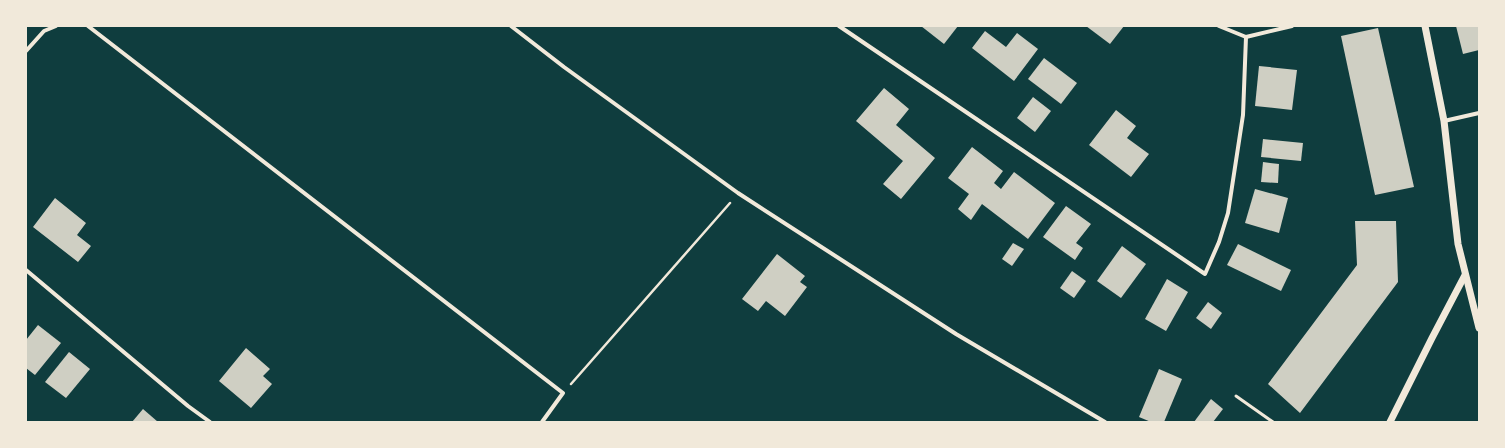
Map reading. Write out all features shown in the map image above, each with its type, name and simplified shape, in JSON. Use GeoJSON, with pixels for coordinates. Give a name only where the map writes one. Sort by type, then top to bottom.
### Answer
{"type":"FeatureCollection","features":[{"type":"Feature","properties":{"kind":"street"},"geometry":{"type":"LineString","coordinates":[[26,51],[44,31],[56,26]]}},
{"type":"Feature","properties":{"kind":"street"},"geometry":{"type":"LineString","coordinates":[[88,26],[563,393],[542,422]]}},
{"type":"Feature","properties":{"kind":"street"},"geometry":{"type":"LineString","coordinates":[[511,26],[564,67],[738,193],[956,334],[1105,422]]}},
{"type":"Feature","properties":{"kind":"street"},"geometry":{"type":"LineString","coordinates":[[839,26],[1205,274],[1219,242],[1228,213],[1243,115],[1246,37]]}},
{"type":"Feature","properties":{"kind":"street"},"geometry":{"type":"LineString","coordinates":[[1219,26],[1246,37],[1292,26]]}},
{"type":"Feature","properties":{"kind":"street"},"geometry":{"type":"LineString","coordinates":[[1425,26],[1444,121],[1458,244],[1479,328]]}},
{"type":"Feature","properties":{"kind":"street"},"geometry":{"type":"LineString","coordinates":[[1444,121],[1479,113]]}},
{"type":"Feature","properties":{"kind":"street"},"geometry":{"type":"LineString","coordinates":[[26,270],[188,406],[210,422]]}},
{"type":"Feature","properties":{"kind":"street"},"geometry":{"type":"LineString","coordinates":[[1390,422],[1465,275]]}},
{"type":"Feature","properties":{"kind":"lane"},"geometry":{"type":"LineString","coordinates":[[1236,396],[1273,422]]}},
{"type":"Feature","properties":{"kind":"path"},"geometry":{"type":"LineString","coordinates":[[563,393],[738,193]]}},
{"type":"Feature","properties":{"kind":"building"},"geometry":{"type":"Polygon","coordinates":[[[921,26],[958,26],[944,44],[921,26]]]}},
{"type":"Feature","properties":{"kind":"building"},"geometry":{"type":"Polygon","coordinates":[[[1086,26],[1124,26],[1110,44],[1086,26]]]}},
{"type":"Feature","properties":{"kind":"building"},"geometry":{"type":"Polygon","coordinates":[[[1456,26],[1479,26],[1479,50],[1463,54],[1456,26]]]}},
{"type":"Feature","properties":{"kind":"building"},"geometry":{"type":"Polygon","coordinates":[[[1378,28],[1414,187],[1375,195],[1341,36],[1378,28]]]}},
{"type":"Feature","properties":{"kind":"building"},"geometry":{"type":"Polygon","coordinates":[[[985,31],[1006,47],[1017,33],[1038,49],[1014,81],[972,48],[985,31]]]}},
{"type":"Feature","properties":{"kind":"building"},"geometry":{"type":"Polygon","coordinates":[[[1044,58],[1077,83],[1061,104],[1028,79],[1044,58]]]}},
{"type":"Feature","properties":{"kind":"building"},"geometry":{"type":"Polygon","coordinates":[[[1259,66],[1297,70],[1292,110],[1255,106],[1259,66]]]}},
{"type":"Feature","properties":{"kind":"building"},"geometry":{"type":"Polygon","coordinates":[[[884,88],[909,109],[896,125],[935,158],[901,199],[883,184],[903,161],[856,121],[884,88]]]}},
{"type":"Feature","properties":{"kind":"building"},"geometry":{"type":"Polygon","coordinates":[[[1033,97],[1051,111],[1035,132],[1017,118],[1033,97]]]}},
{"type":"Feature","properties":{"kind":"building"},"geometry":{"type":"Polygon","coordinates":[[[1116,110],[1136,126],[1127,138],[1149,154],[1131,177],[1089,145],[1116,110]]]}},
{"type":"Feature","properties":{"kind":"building"},"geometry":{"type":"Polygon","coordinates":[[[1263,139],[1303,143],[1301,161],[1261,157],[1263,139]]]}},
{"type":"Feature","properties":{"kind":"building"},"geometry":{"type":"Polygon","coordinates":[[[972,147],[1003,171],[994,183],[1001,189],[1014,172],[1055,203],[1028,239],[982,204],[971,220],[958,209],[969,194],[948,178],[972,147]]]}},
{"type":"Feature","properties":{"kind":"building"},"geometry":{"type":"Polygon","coordinates":[[[1263,162],[1279,164],[1278,183],[1261,182],[1263,162]]]}},
{"type":"Feature","properties":{"kind":"building"},"geometry":{"type":"Polygon","coordinates":[[[1255,189],[1288,198],[1279,233],[1245,223],[1255,189]]]}},
{"type":"Feature","properties":{"kind":"building"},"geometry":{"type":"Polygon","coordinates":[[[55,198],[86,223],[77,235],[91,246],[78,262],[33,227],[55,198]]]}},
{"type":"Feature","properties":{"kind":"building"},"geometry":{"type":"Polygon","coordinates":[[[1066,206],[1091,224],[1076,243],[1083,248],[1075,260],[1043,237],[1066,206]]]}},
{"type":"Feature","properties":{"kind":"building"},"geometry":{"type":"Polygon","coordinates":[[[1355,221],[1396,221],[1398,282],[1300,413],[1268,384],[1357,265],[1355,221]]]}},
{"type":"Feature","properties":{"kind":"building"},"geometry":{"type":"Polygon","coordinates":[[[1013,243],[1024,249],[1012,266],[1002,259],[1013,243]]]}},
{"type":"Feature","properties":{"kind":"building"},"geometry":{"type":"Polygon","coordinates":[[[1238,244],[1291,270],[1281,291],[1227,265],[1238,244]]]}},
{"type":"Feature","properties":{"kind":"building"},"geometry":{"type":"Polygon","coordinates":[[[1122,246],[1146,264],[1121,298],[1097,281],[1122,246]]]}},
{"type":"Feature","properties":{"kind":"building"},"geometry":{"type":"Polygon","coordinates":[[[777,254],[805,276],[800,282],[807,287],[785,316],[766,301],[758,311],[742,299],[777,254]]]}},
{"type":"Feature","properties":{"kind":"building"},"geometry":{"type":"Polygon","coordinates":[[[1072,271],[1086,281],[1074,298],[1060,288],[1072,271]]]}},
{"type":"Feature","properties":{"kind":"building"},"geometry":{"type":"Polygon","coordinates":[[[1167,279],[1188,292],[1166,331],[1145,319],[1167,279]]]}},
{"type":"Feature","properties":{"kind":"building"},"geometry":{"type":"Polygon","coordinates":[[[1208,302],[1222,313],[1211,329],[1196,318],[1208,302]]]}},
{"type":"Feature","properties":{"kind":"building"},"geometry":{"type":"Polygon","coordinates":[[[38,325],[61,343],[35,375],[26,368],[26,340],[38,325]]]}},
{"type":"Feature","properties":{"kind":"building"},"geometry":{"type":"Polygon","coordinates":[[[246,348],[270,369],[263,376],[272,384],[251,408],[219,381],[246,348]]]}},
{"type":"Feature","properties":{"kind":"building"},"geometry":{"type":"Polygon","coordinates":[[[69,352],[90,369],[66,398],[45,382],[69,352]]]}},
{"type":"Feature","properties":{"kind":"building"},"geometry":{"type":"Polygon","coordinates":[[[1159,369],[1182,379],[1164,422],[1151,422],[1139,417],[1159,369]]]}},
{"type":"Feature","properties":{"kind":"building"},"geometry":{"type":"Polygon","coordinates":[[[1211,399],[1223,409],[1213,422],[1194,422],[1211,399]]]}},
{"type":"Feature","properties":{"kind":"building"},"geometry":{"type":"Polygon","coordinates":[[[143,409],[158,422],[132,422],[143,409]]]}}]}
